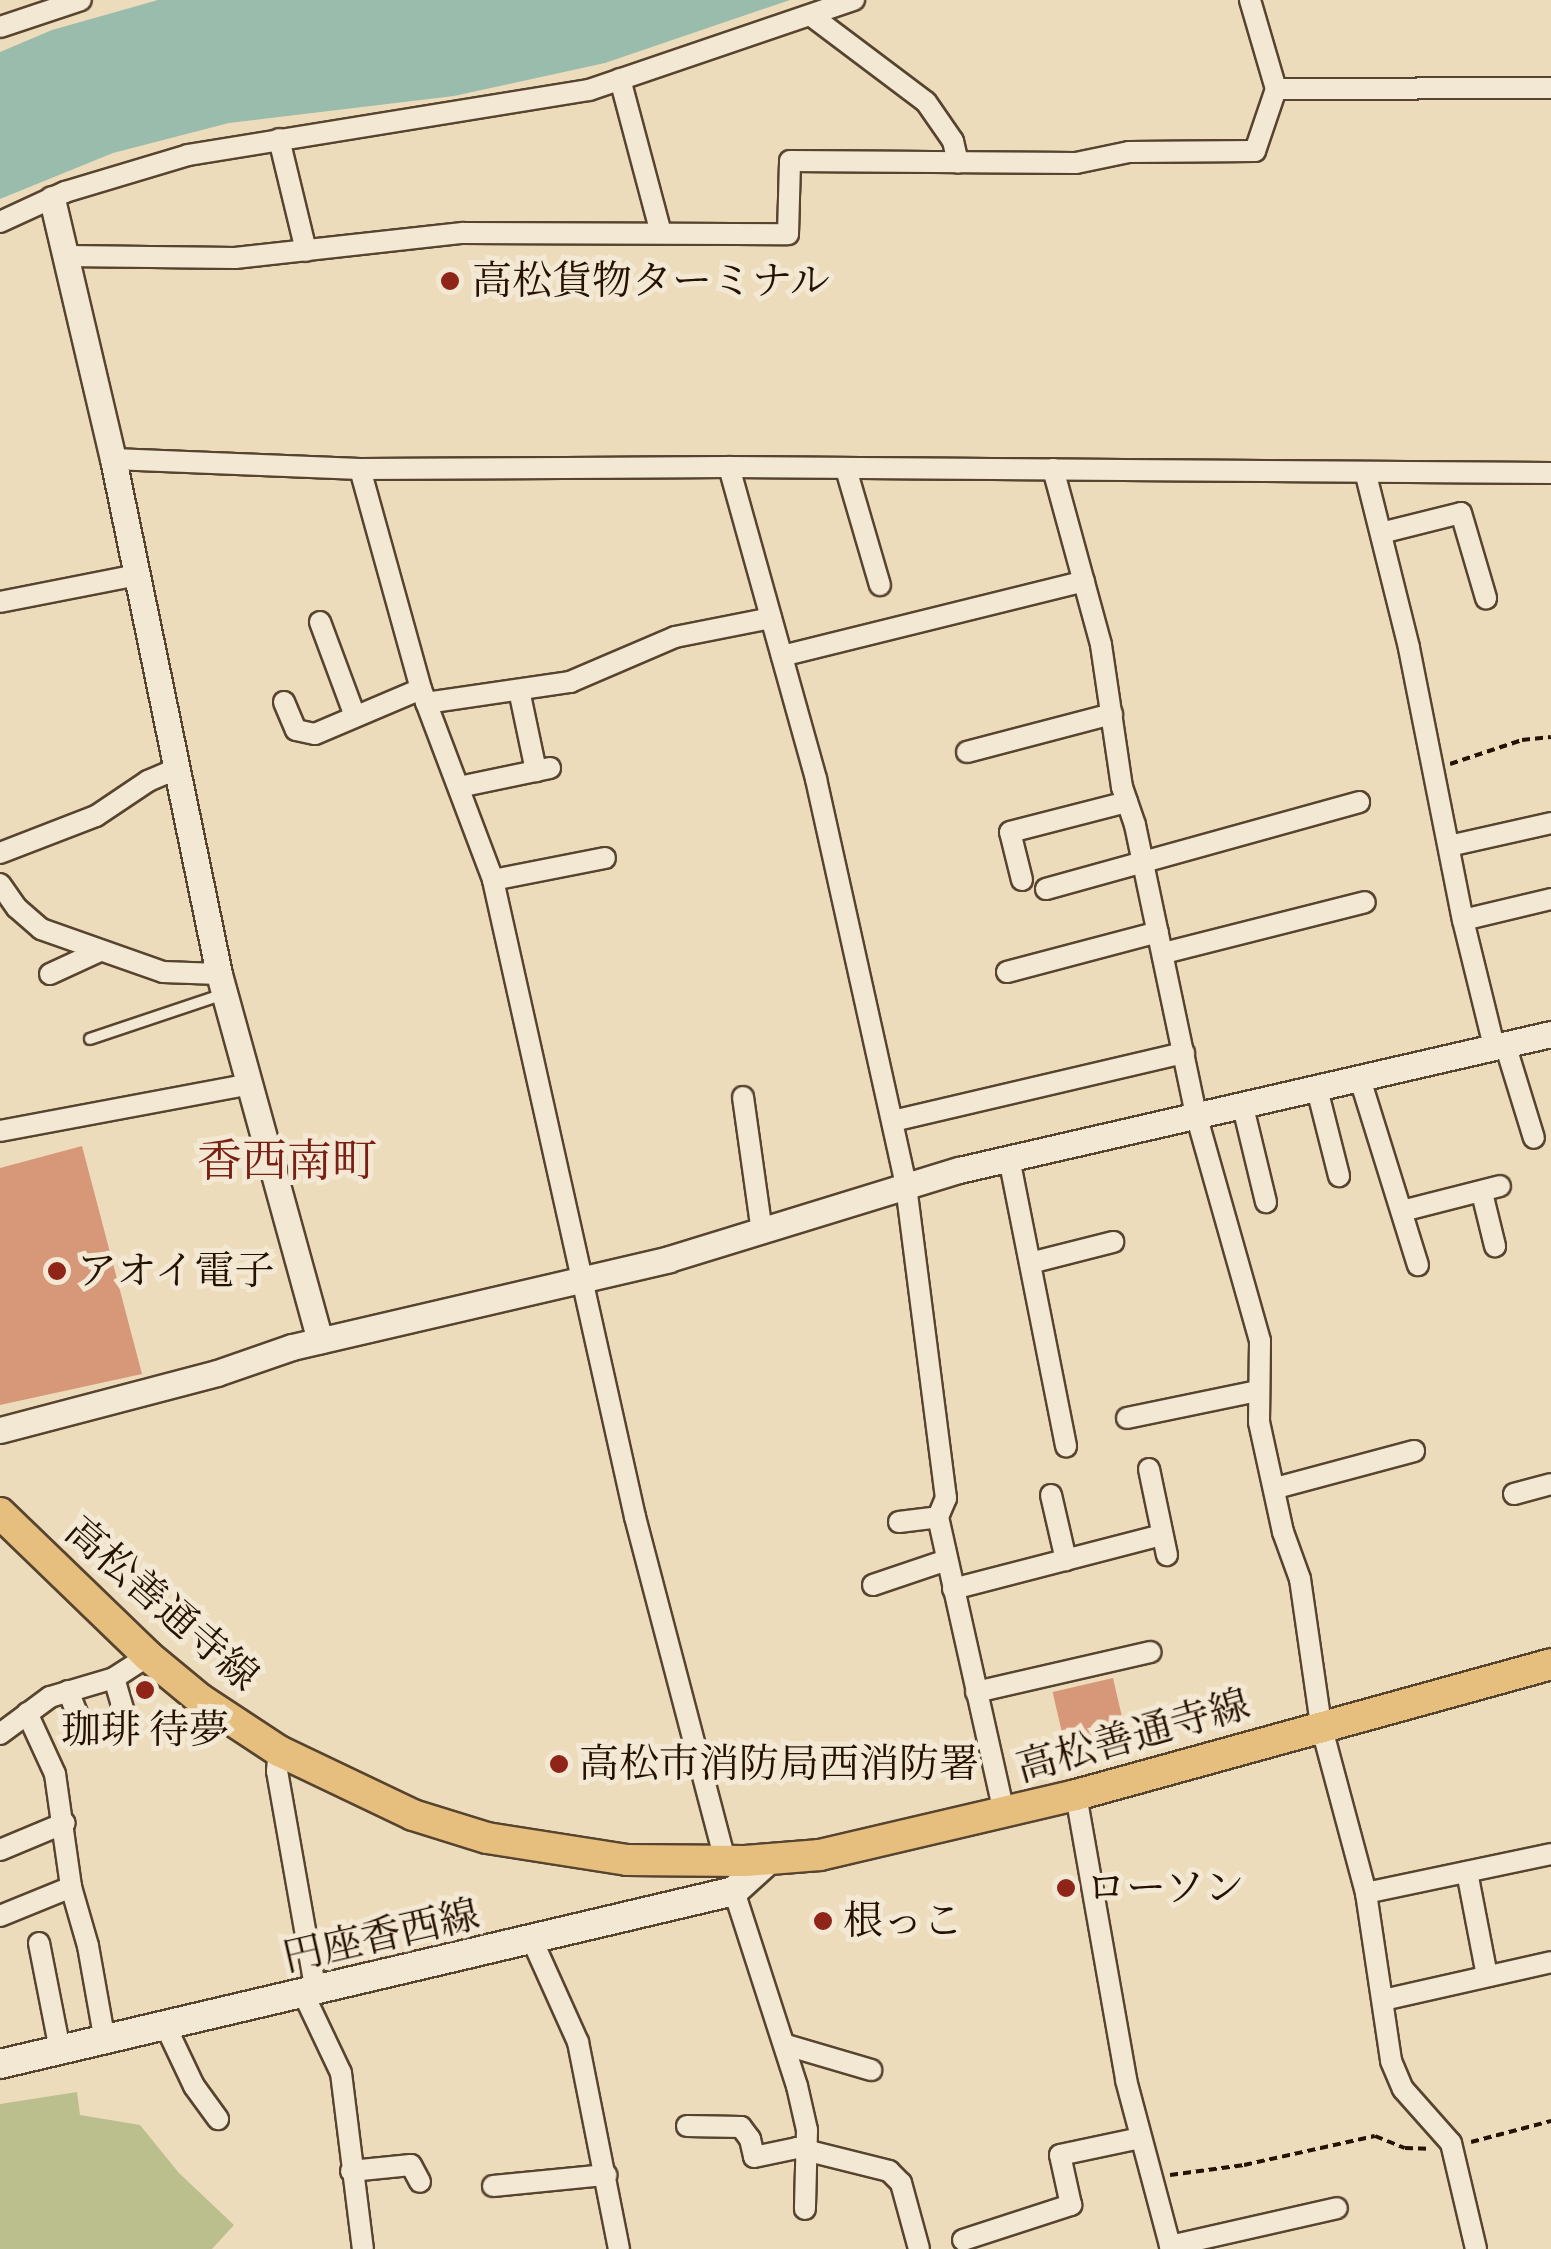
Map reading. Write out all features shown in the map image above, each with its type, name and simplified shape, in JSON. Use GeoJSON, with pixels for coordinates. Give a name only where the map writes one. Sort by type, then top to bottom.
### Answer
{"type":"FeatureCollection","features":[{"type":"Feature","properties":{"kind":"main road","name":"高松善通寺線"},"geometry":{"type":"LineString","coordinates":[[0,1514],[148,1656],[200,1699],[279,1750],[414,1815],[487,1838],[627,1860],[767,1861],[820,1856],[1076,1795],[1321,1724],[1551,1664]]}},
{"type":"Feature","properties":{"kind":"main road","name":"円座香西線"},"geometry":{"type":"LineString","coordinates":[[0,2064],[533,1942],[734,1891],[767,1861]]}},
{"type":"Feature","properties":{"kind":"street"},"geometry":{"type":"LineString","coordinates":[[0,27],[81,0]]}},
{"type":"Feature","properties":{"kind":"street"},"geometry":{"type":"LineString","coordinates":[[0,222],[119,173],[279,139],[476,111],[589,90],[854,0]]}},
{"type":"Feature","properties":{"kind":"street"},"geometry":{"type":"LineString","coordinates":[[66,256],[236,258],[464,232],[788,234],[790,161],[1076,163],[1129,152],[1255,151],[1276,89],[1250,0]]}},
{"type":"Feature","properties":{"kind":"street"},"geometry":{"type":"LineString","coordinates":[[813,16],[926,102],[953,140],[958,162]]}},
{"type":"Feature","properties":{"kind":"street"},"geometry":{"type":"LineString","coordinates":[[620,79],[661,233]]}},
{"type":"Feature","properties":{"kind":"street"},"geometry":{"type":"LineString","coordinates":[[1276,89],[1551,88]]}},
{"type":"Feature","properties":{"kind":"street"},"geometry":{"type":"LineString","coordinates":[[279,139],[306,251]]}},
{"type":"Feature","properties":{"kind":"street"},"geometry":{"type":"LineString","coordinates":[[52,199],[113,459],[174,770],[222,984],[320,1340]]}},
{"type":"Feature","properties":{"kind":"street"},"geometry":{"type":"LineString","coordinates":[[113,459],[360,469],[729,466],[1551,474]]}},
{"type":"Feature","properties":{"kind":"street"},"geometry":{"type":"LineString","coordinates":[[729,466],[816,778],[893,1122],[906,1186],[946,1498],[938,1517],[1004,1813]]}},
{"type":"Feature","properties":{"kind":"street"},"geometry":{"type":"LineString","coordinates":[[360,469],[423,696],[493,880],[635,1517],[725,1861]]}},
{"type":"Feature","properties":{"kind":"street"},"geometry":{"type":"LineString","coordinates":[[846,469],[880,585]]}},
{"type":"Feature","properties":{"kind":"street"},"geometry":{"type":"LineString","coordinates":[[1053,469],[1101,646],[1127,802],[1197,1118],[1260,1341],[1259,1422],[1283,1532],[1300,1579],[1321,1724],[1366,1893],[1391,2061],[1403,2089],[1452,2146],[1476,2249]]}},
{"type":"Feature","properties":{"kind":"street"},"geometry":{"type":"LineString","coordinates":[[1366,475],[1434,768],[1462,920],[1500,1045],[1534,1138]]}},
{"type":"Feature","properties":{"kind":"street"},"geometry":{"type":"LineString","coordinates":[[1381,533],[1461,513],[1486,598]]}},
{"type":"Feature","properties":{"kind":"street"},"geometry":{"type":"LineString","coordinates":[[0,602],[138,575]]}},
{"type":"Feature","properties":{"kind":"street"},"geometry":{"type":"LineString","coordinates":[[782,656],[1084,581]]}},
{"type":"Feature","properties":{"kind":"street"},"geometry":{"type":"LineString","coordinates":[[284,702],[302,734],[423,696],[520,690],[570,682],[674,637],[771,618]]}},
{"type":"Feature","properties":{"kind":"street"},"geometry":{"type":"LineString","coordinates":[[320,622],[355,716]]}},
{"type":"Feature","properties":{"kind":"street"},"geometry":{"type":"LineString","coordinates":[[459,786],[543,769],[520,690]]}},
{"type":"Feature","properties":{"kind":"street"},"geometry":{"type":"LineString","coordinates":[[967,752],[1112,714]]}},
{"type":"Feature","properties":{"kind":"street"},"geometry":{"type":"LineString","coordinates":[[0,853],[96,816],[148,780],[174,770]]}},
{"type":"Feature","properties":{"kind":"street"},"geometry":{"type":"LineString","coordinates":[[1022,880],[1010,832],[1127,802]]}},
{"type":"Feature","properties":{"kind":"street"},"geometry":{"type":"LineString","coordinates":[[1046,888],[1359,802]]}},
{"type":"Feature","properties":{"kind":"street"},"geometry":{"type":"LineString","coordinates":[[1449,846],[1551,822]]}},
{"type":"Feature","properties":{"kind":"street"},"geometry":{"type":"LineString","coordinates":[[493,880],[605,858]]}},
{"type":"Feature","properties":{"kind":"street"},"geometry":{"type":"LineString","coordinates":[[0,884],[17,908],[41,929],[164,972],[222,984]]}},
{"type":"Feature","properties":{"kind":"street"},"geometry":{"type":"LineString","coordinates":[[1462,920],[1551,899]]}},
{"type":"Feature","properties":{"kind":"street"},"geometry":{"type":"LineString","coordinates":[[1007,972],[1365,902]]}},
{"type":"Feature","properties":{"kind":"street"},"geometry":{"type":"LineString","coordinates":[[50,974],[100,951]]}},
{"type":"Feature","properties":{"kind":"street"},"geometry":{"type":"LineString","coordinates":[[0,1430],[217,1373],[320,1340],[581,1280],[762,1233],[906,1186],[1009,1158],[1551,1034]]}},
{"type":"Feature","properties":{"kind":"street"},"geometry":{"type":"LineString","coordinates":[[893,1122],[1184,1053]]}},
{"type":"Feature","properties":{"kind":"street"},"geometry":{"type":"LineString","coordinates":[[1360,1079],[1418,1265]]}},
{"type":"Feature","properties":{"kind":"street"},"geometry":{"type":"LineString","coordinates":[[0,1131],[250,1084]]}},
{"type":"Feature","properties":{"kind":"street"},"geometry":{"type":"LineString","coordinates":[[1317,1089],[1339,1176]]}},
{"type":"Feature","properties":{"kind":"street"},"geometry":{"type":"LineString","coordinates":[[743,1097],[762,1233]]}},
{"type":"Feature","properties":{"kind":"street"},"geometry":{"type":"LineString","coordinates":[[1243,1107],[1266,1202]]}},
{"type":"Feature","properties":{"kind":"street"},"geometry":{"type":"LineString","coordinates":[[1009,1158],[1066,1446]]}},
{"type":"Feature","properties":{"kind":"street"},"geometry":{"type":"LineString","coordinates":[[1402,1211],[1491,1190],[1496,1246]]}},
{"type":"Feature","properties":{"kind":"street"},"geometry":{"type":"LineString","coordinates":[[1030,1264],[1112,1242]]}},
{"type":"Feature","properties":{"kind":"street"},"geometry":{"type":"LineString","coordinates":[[1128,1418],[1257,1390]]}},
{"type":"Feature","properties":{"kind":"street"},"geometry":{"type":"LineString","coordinates":[[1276,1488],[1414,1451]]}},
{"type":"Feature","properties":{"kind":"street"},"geometry":{"type":"LineString","coordinates":[[953,1589],[999,1567],[1164,1545],[1149,1470]]}},
{"type":"Feature","properties":{"kind":"street"},"geometry":{"type":"LineString","coordinates":[[1514,1494],[1551,1484]]}},
{"type":"Feature","properties":{"kind":"street"},"geometry":{"type":"LineString","coordinates":[[1051,1494],[1066,1560]]}},
{"type":"Feature","properties":{"kind":"street"},"geometry":{"type":"LineString","coordinates":[[899,1522],[938,1517]]}},
{"type":"Feature","properties":{"kind":"street"},"geometry":{"type":"LineString","coordinates":[[873,1586],[947,1560]]}},
{"type":"Feature","properties":{"kind":"street"},"geometry":{"type":"LineString","coordinates":[[976,1692],[1150,1652]]}},
{"type":"Feature","properties":{"kind":"street"},"geometry":{"type":"LineString","coordinates":[[0,1734],[27,1713],[68,1691],[114,1678],[148,1656]]}},
{"type":"Feature","properties":{"kind":"street"},"geometry":{"type":"LineString","coordinates":[[114,1678],[126,1718]]}},
{"type":"Feature","properties":{"kind":"street"},"geometry":{"type":"LineString","coordinates":[[68,1691],[83,1728]]}},
{"type":"Feature","properties":{"kind":"street"},"geometry":{"type":"LineString","coordinates":[[27,1713],[55,1774],[72,1887],[88,1946],[105,2041]]}},
{"type":"Feature","properties":{"kind":"street"},"geometry":{"type":"LineString","coordinates":[[279,1750],[277,1771],[310,1994],[341,2073],[363,2249]]}},
{"type":"Feature","properties":{"kind":"street"},"geometry":{"type":"LineString","coordinates":[[1076,1795],[1140,2138],[1170,2248],[1338,2208]]}},
{"type":"Feature","properties":{"kind":"street"},"geometry":{"type":"LineString","coordinates":[[0,1850],[64,1823]]}},
{"type":"Feature","properties":{"kind":"street"},"geometry":{"type":"LineString","coordinates":[[1366,1893],[1551,1854]]}},
{"type":"Feature","properties":{"kind":"street"},"geometry":{"type":"LineString","coordinates":[[1467,1872],[1487,1976]]}},
{"type":"Feature","properties":{"kind":"street"},"geometry":{"type":"LineString","coordinates":[[0,1916],[72,1887]]}},
{"type":"Feature","properties":{"kind":"street"},"geometry":{"type":"LineString","coordinates":[[734,1891],[786,2045],[807,2130],[806,2208]]}},
{"type":"Feature","properties":{"kind":"street"},"geometry":{"type":"LineString","coordinates":[[533,1942],[578,2042],[620,2249]]}},
{"type":"Feature","properties":{"kind":"street"},"geometry":{"type":"LineString","coordinates":[[39,1943],[60,2050]]}},
{"type":"Feature","properties":{"kind":"street"},"geometry":{"type":"LineString","coordinates":[[1383,2000],[1551,1962]]}},
{"type":"Feature","properties":{"kind":"street"},"geometry":{"type":"LineString","coordinates":[[166,2027],[194,2086],[218,2119]]}},
{"type":"Feature","properties":{"kind":"street"},"geometry":{"type":"LineString","coordinates":[[786,2045],[871,2071]]}},
{"type":"Feature","properties":{"kind":"street"},"geometry":{"type":"LineString","coordinates":[[687,2126],[741,2127],[750,2139],[754,2157],[797,2148],[806,2154],[888,2171],[901,2183],[918,2249]]}},
{"type":"Feature","properties":{"kind":"street"},"geometry":{"type":"LineString","coordinates":[[963,2240],[1070,2205],[1060,2155],[1140,2138]]}},
{"type":"Feature","properties":{"kind":"street"},"geometry":{"type":"LineString","coordinates":[[351,2171],[411,2165],[420,2182]]}},
{"type":"Feature","properties":{"kind":"street"},"geometry":{"type":"LineString","coordinates":[[492,2186],[606,2176]]}},
{"type":"Feature","properties":{"kind":"lane"},"geometry":{"type":"LineString","coordinates":[[90,1039],[222,984]]}},
{"type":"Feature","properties":{"kind":"path"},"geometry":{"type":"LineString","coordinates":[[1434,768],[1522,740],[1551,736]]}},
{"type":"Feature","properties":{"kind":"path"},"geometry":{"type":"LineString","coordinates":[[1151,2179],[1244,2165],[1375,2136],[1419,2150],[1551,2122]]}},
{"type":"Feature","properties":{"kind":"green space"},"geometry":{"type":"Polygon","coordinates":[[[77,2092],[80,2115],[140,2125],[179,2173],[234,2225],[212,2249],[0,2249],[0,2104],[77,2092]]]}},
{"type":"Feature","properties":{"kind":"shaded area"},"geometry":{"type":"Polygon","coordinates":[[[158,0],[790,0],[605,63],[454,96],[229,123],[113,153],[0,199],[0,52],[52,30],[158,0]]]}},
{"type":"Feature","properties":{"kind":"building","name":"アオイ電子"},"geometry":{"type":"Polygon","coordinates":[[[82,1146],[142,1374],[0,1405],[0,1168],[82,1146]]]}},
{"type":"Feature","properties":{"kind":"building"},"geometry":{"type":"Polygon","coordinates":[[[1113,1678],[1129,1745],[1068,1759],[1053,1692],[1113,1678]]]}},
{"type":"Feature","properties":{"kind":"place","name":"高松貨物ターミナル"},"geometry":{"type":"Point","coordinates":[450,281]}},
{"type":"Feature","properties":{"kind":"place","name":"アオイ電子"},"geometry":{"type":"Point","coordinates":[57,1271]}},
{"type":"Feature","properties":{"kind":"place","name":"珈琲 待夢"},"geometry":{"type":"Point","coordinates":[145,1690]}},
{"type":"Feature","properties":{"kind":"place","name":"高松市消防局西消防署"},"geometry":{"type":"Point","coordinates":[559,1764]}},
{"type":"Feature","properties":{"kind":"place","name":"ローソン"},"geometry":{"type":"Point","coordinates":[1066,1888]}},
{"type":"Feature","properties":{"kind":"place","name":"根っこ"},"geometry":{"type":"Point","coordinates":[823,1921]}},
{"type":"Feature","properties":{"kind":"district","name":"香西南町"},"geometry":{"type":"Point","coordinates":[287,1162]}}]}
